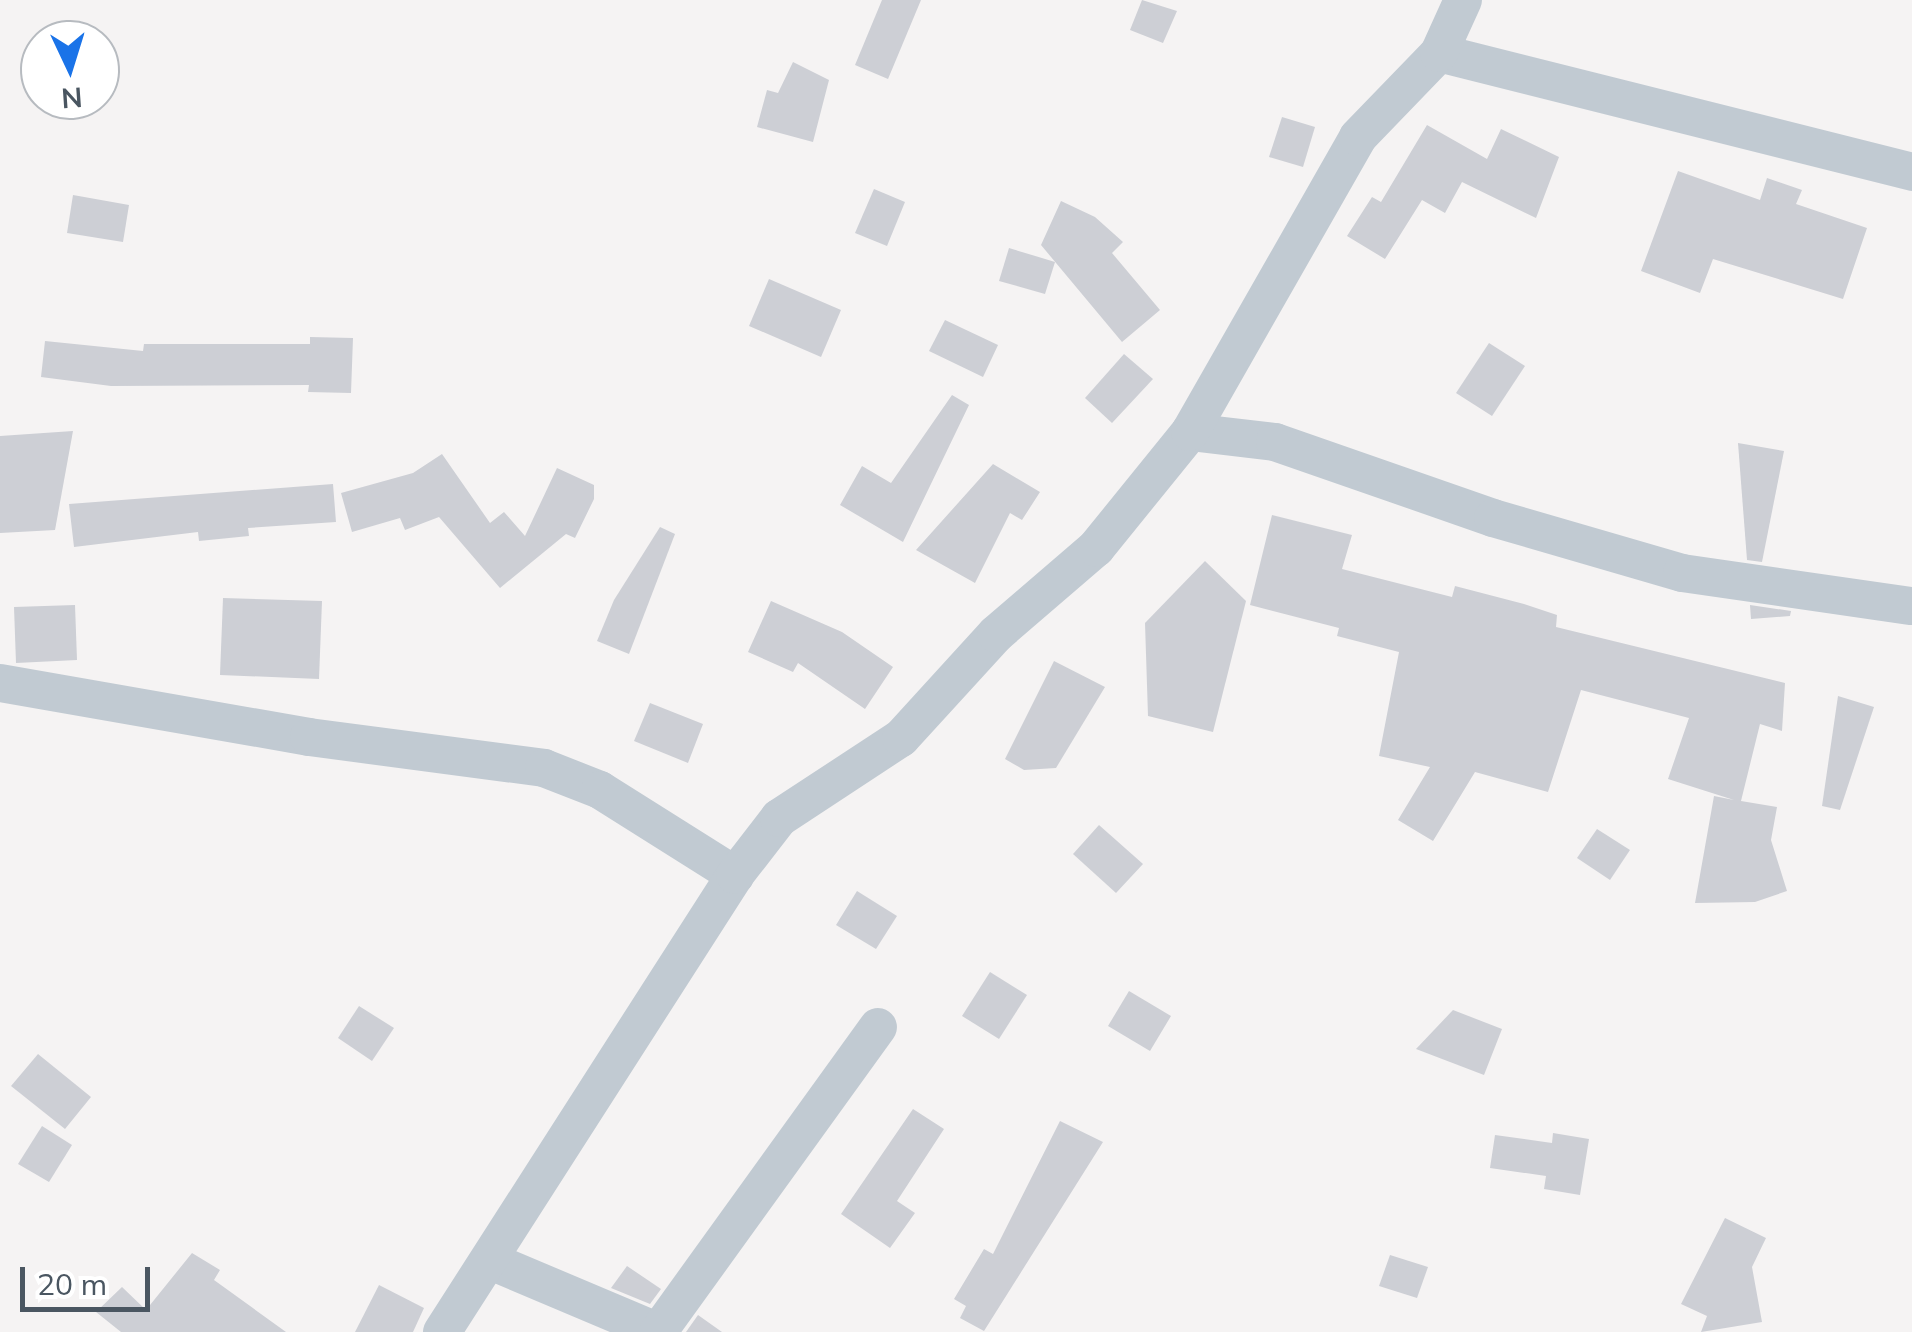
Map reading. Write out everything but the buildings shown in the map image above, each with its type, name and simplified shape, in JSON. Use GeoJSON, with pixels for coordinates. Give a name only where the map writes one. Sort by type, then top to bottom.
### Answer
{"type":"FeatureCollection","features":[{"type":"Feature","properties":{"kind":"street"},"geometry":{"type":"LineString","coordinates":[[442,1332],[493,1262],[736,875],[780,818],[901,738],[996,634],[1096,548],[1190,432],[1358,138],[1439,54],[1463,0]]}},
{"type":"Feature","properties":{"kind":"street"},"geometry":{"type":"LineString","coordinates":[[1439,54],[1912,172]]}},
{"type":"Feature","properties":{"kind":"street"},"geometry":{"type":"LineString","coordinates":[[1190,432],[1275,442],[1493,518],[1682,573],[1912,606]]}},
{"type":"Feature","properties":{"kind":"street"},"geometry":{"type":"LineString","coordinates":[[0,683],[309,737],[544,768],[600,790],[736,875]]}},
{"type":"Feature","properties":{"kind":"street"},"geometry":{"type":"LineString","coordinates":[[493,1262],[658,1332],[878,1027]]}}]}
